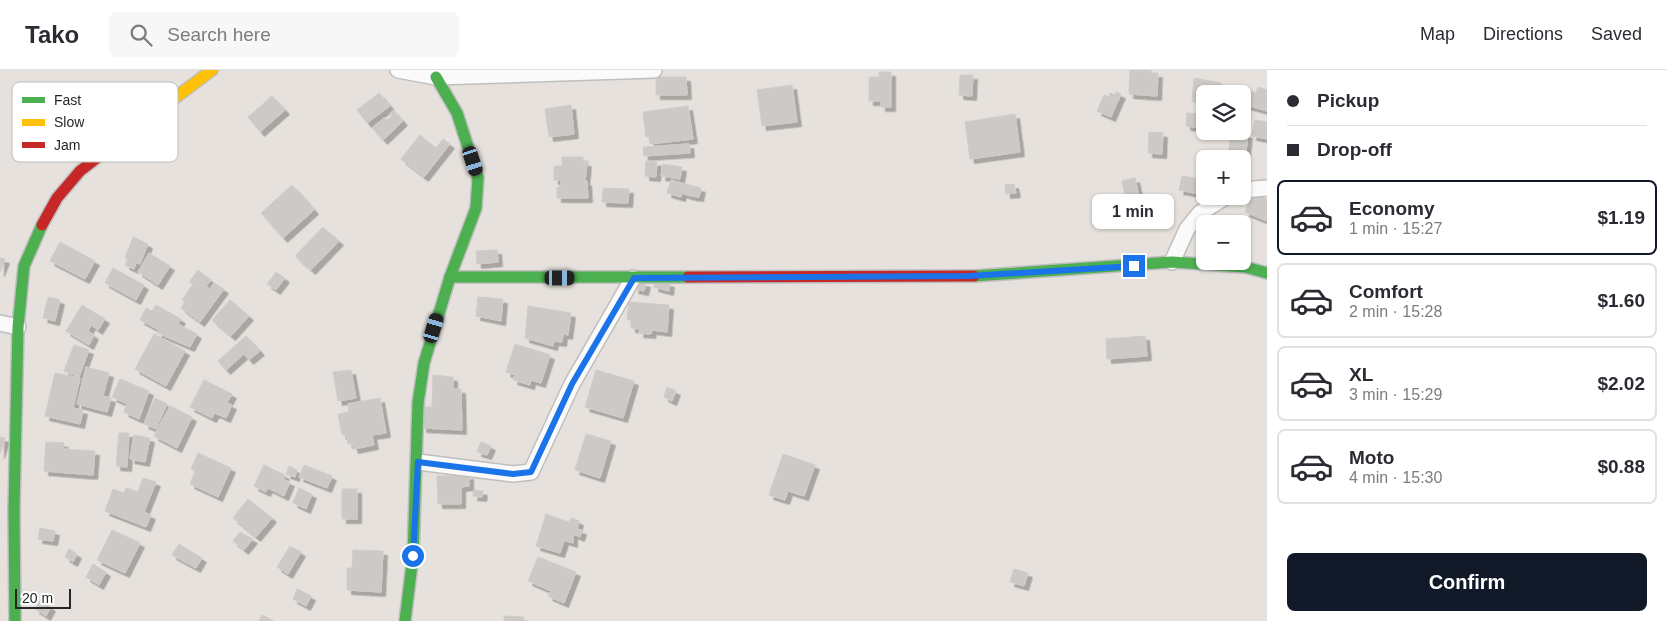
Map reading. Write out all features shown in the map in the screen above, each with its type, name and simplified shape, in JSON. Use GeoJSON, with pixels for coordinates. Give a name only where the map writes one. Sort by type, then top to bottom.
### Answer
{"type":"FeatureCollection","features":[{"type":"Feature","properties":{"kind":"street"},"geometry":{"type":"LineString","coordinates":[[178,96],[212,70]]}},
{"type":"Feature","properties":{"kind":"street"},"geometry":{"type":"LineString","coordinates":[[398,70],[436,77],[654,70]]}},
{"type":"Feature","properties":{"kind":"street"},"geometry":{"type":"LineString","coordinates":[[405,621],[413,556],[418,462],[418,403],[424,362],[450,277],[476,208],[478,178],[457,113],[436,77]]}},
{"type":"Feature","properties":{"kind":"street"},"geometry":{"type":"LineString","coordinates":[[15,621],[7,602],[18,327],[24,266],[39,231],[57,198],[80,171],[92,162]]}},
{"type":"Feature","properties":{"kind":"street"},"geometry":{"type":"LineString","coordinates":[[1251,189],[1267,188]]}},
{"type":"Feature","properties":{"kind":"street"},"geometry":{"type":"LineString","coordinates":[[1172,262],[1187,229],[1200,213],[1213,205]]}},
{"type":"Feature","properties":{"kind":"street"},"geometry":{"type":"LineString","coordinates":[[450,277],[969,276],[1172,262],[1245,266],[1267,273]]}},
{"type":"Feature","properties":{"kind":"street"},"geometry":{"type":"LineString","coordinates":[[418,462],[513,474],[531,472],[572,384],[634,278]]}},
{"type":"Feature","properties":{"kind":"street"},"geometry":{"type":"LineString","coordinates":[[0,323],[18,327]]}},
{"type":"Feature","properties":{"kind":"building"},"geometry":{"type":"Polygon","coordinates":[[[1130,70],[1151,70],[1151,73],[1158,73],[1157,96],[1129,94],[1130,70]]]}},
{"type":"Feature","properties":{"kind":"building"},"geometry":{"type":"Polygon","coordinates":[[[879,72],[891,72],[891,107],[881,107],[881,101],[869,101],[869,77],[879,77],[879,72]]]}},
{"type":"Feature","properties":{"kind":"building"},"geometry":{"type":"Polygon","coordinates":[[[960,75],[973,75],[972,96],[959,95],[960,75]]]}},
{"type":"Feature","properties":{"kind":"building"},"geometry":{"type":"Polygon","coordinates":[[[656,77],[686,77],[687,95],[656,95],[656,77]]]}},
{"type":"Feature","properties":{"kind":"building"},"geometry":{"type":"Polygon","coordinates":[[[1194,78],[1221,83],[1221,85],[1196,85],[1196,102],[1192,102],[1194,78]]]}},
{"type":"Feature","properties":{"kind":"building"},"geometry":{"type":"Polygon","coordinates":[[[792,85],[797,122],[762,126],[757,90],[792,85]]]}},
{"type":"Feature","properties":{"kind":"building"},"geometry":{"type":"Polygon","coordinates":[[[1258,87],[1267,90],[1267,111],[1251,107],[1251,91],[1256,93],[1258,87]]]}},
{"type":"Feature","properties":{"kind":"building"},"geometry":{"type":"Polygon","coordinates":[[[1116,92],[1121,94],[1111,117],[1097,111],[1104,95],[1109,97],[1110,93],[1115,95],[1116,92]]]}},
{"type":"Feature","properties":{"kind":"building"},"geometry":{"type":"Polygon","coordinates":[[[379,93],[390,106],[367,123],[357,110],[379,93]]]}},
{"type":"Feature","properties":{"kind":"building"},"geometry":{"type":"Polygon","coordinates":[[[272,96],[285,110],[260,132],[248,117],[272,96]]]}},
{"type":"Feature","properties":{"kind":"building"},"geometry":{"type":"Polygon","coordinates":[[[571,105],[574,134],[549,137],[545,109],[571,105]]]}},
{"type":"Feature","properties":{"kind":"building"},"geometry":{"type":"Polygon","coordinates":[[[688,106],[693,139],[650,144],[649,137],[646,137],[643,112],[688,106]]]}},
{"type":"Feature","properties":{"kind":"building"},"geometry":{"type":"Polygon","coordinates":[[[393,110],[403,121],[383,140],[372,128],[384,118],[387,120],[392,116],[390,113],[393,110]]]}},
{"type":"Feature","properties":{"kind":"building"},"geometry":{"type":"Polygon","coordinates":[[[1187,113],[1196,114],[1196,127],[1186,126],[1187,113]]]}},
{"type":"Feature","properties":{"kind":"building"},"geometry":{"type":"Polygon","coordinates":[[[1015,114],[1020,152],[970,159],[965,122],[1015,114]]]}},
{"type":"Feature","properties":{"kind":"building"},"geometry":{"type":"Polygon","coordinates":[[[1255,120],[1267,122],[1267,139],[1252,136],[1255,120]]]}},
{"type":"Feature","properties":{"kind":"building"},"geometry":{"type":"Polygon","coordinates":[[[1149,132],[1163,133],[1162,154],[1148,153],[1149,132]]]}},
{"type":"Feature","properties":{"kind":"building"},"geometry":{"type":"Polygon","coordinates":[[[420,135],[436,148],[443,139],[450,144],[424,177],[401,159],[420,135]]]}},
{"type":"Feature","properties":{"kind":"building"},"geometry":{"type":"Polygon","coordinates":[[[1230,140],[1247,140],[1246,150],[1229,150],[1230,140]]]}},
{"type":"Feature","properties":{"kind":"building"},"geometry":{"type":"Polygon","coordinates":[[[689,144],[690,153],[644,156],[643,147],[689,144]]]}},
{"type":"Feature","properties":{"kind":"building"},"geometry":{"type":"Polygon","coordinates":[[[562,157],[583,157],[583,162],[587,162],[585,182],[587,181],[588,198],[557,198],[557,187],[561,187],[561,180],[554,180],[554,166],[562,166],[562,157]]]}},
{"type":"Feature","properties":{"kind":"building"},"geometry":{"type":"Polygon","coordinates":[[[646,161],[657,162],[656,177],[645,176],[646,161]]]}},
{"type":"Feature","properties":{"kind":"building"},"geometry":{"type":"Polygon","coordinates":[[[663,164],[682,167],[680,179],[661,176],[663,164]]]}},
{"type":"Feature","properties":{"kind":"building"},"geometry":{"type":"Polygon","coordinates":[[[1182,176],[1196,178],[1196,193],[1179,190],[1182,176]]]}},
{"type":"Feature","properties":{"kind":"building"},"geometry":{"type":"Polygon","coordinates":[[[1135,178],[1139,197],[1126,200],[1122,181],[1135,178]]]}},
{"type":"Feature","properties":{"kind":"building"},"geometry":{"type":"Polygon","coordinates":[[[671,180],[693,186],[690,196],[682,193],[681,197],[667,193],[671,180]]]}},
{"type":"Feature","properties":{"kind":"building"},"geometry":{"type":"Polygon","coordinates":[[[1014,184],[1016,193],[1006,194],[1005,185],[1014,184]]]}},
{"type":"Feature","properties":{"kind":"building"},"geometry":{"type":"Polygon","coordinates":[[[292,185],[314,210],[283,238],[261,213],[292,185]]]}},
{"type":"Feature","properties":{"kind":"building"},"geometry":{"type":"Polygon","coordinates":[[[693,186],[701,188],[699,197],[691,196],[693,186]]]}},
{"type":"Feature","properties":{"kind":"building"},"geometry":{"type":"Polygon","coordinates":[[[603,188],[629,189],[628,203],[602,202],[603,188]]]}},
{"type":"Feature","properties":{"kind":"building"},"geometry":{"type":"Polygon","coordinates":[[[1252,193],[1267,199],[1267,221],[1245,212],[1248,205],[1251,205],[1252,193]]]}},
{"type":"Feature","properties":{"kind":"building"},"geometry":{"type":"Polygon","coordinates":[[[323,227],[339,241],[311,270],[295,256],[323,227]]]}},
{"type":"Feature","properties":{"kind":"building"},"geometry":{"type":"Polygon","coordinates":[[[133,237],[148,244],[140,264],[136,263],[134,269],[125,265],[128,259],[125,258],[133,237]]]}},
{"type":"Feature","properties":{"kind":"building"},"geometry":{"type":"Polygon","coordinates":[[[60,242],[95,261],[85,279],[50,261],[60,242]]]}},
{"type":"Feature","properties":{"kind":"building"},"geometry":{"type":"Polygon","coordinates":[[[497,250],[498,262],[477,264],[476,251],[497,250]]]}},
{"type":"Feature","properties":{"kind":"building"},"geometry":{"type":"Polygon","coordinates":[[[149,253],[170,266],[158,285],[138,272],[149,253]]]}},
{"type":"Feature","properties":{"kind":"building"},"geometry":{"type":"Polygon","coordinates":[[[0,258],[5,259],[0,272],[0,258]]]}},
{"type":"Feature","properties":{"kind":"building"},"geometry":{"type":"Polygon","coordinates":[[[113,268],[144,285],[136,300],[105,283],[113,268]]]}},
{"type":"Feature","properties":{"kind":"building"},"geometry":{"type":"Polygon","coordinates":[[[198,270],[211,280],[206,286],[210,289],[214,283],[224,289],[200,322],[181,308],[185,302],[182,300],[193,284],[189,282],[198,270]]]}},
{"type":"Feature","properties":{"kind":"building"},"geometry":{"type":"Polygon","coordinates":[[[276,272],[285,278],[276,290],[267,284],[276,272]]]}},
{"type":"Feature","properties":{"kind":"building"},"geometry":{"type":"Polygon","coordinates":[[[656,280],[670,283],[669,291],[654,287],[656,280]]]}},
{"type":"Feature","properties":{"kind":"building"},"geometry":{"type":"Polygon","coordinates":[[[637,281],[646,283],[644,291],[634,289],[637,281]]]}},
{"type":"Feature","properties":{"kind":"building"},"geometry":{"type":"Polygon","coordinates":[[[48,297],[60,300],[55,321],[43,318],[48,297]]]}},
{"type":"Feature","properties":{"kind":"building"},"geometry":{"type":"Polygon","coordinates":[[[478,297],[503,299],[501,321],[476,316],[478,297]]]}},
{"type":"Feature","properties":{"kind":"building"},"geometry":{"type":"Polygon","coordinates":[[[230,300],[249,316],[231,336],[212,320],[230,300]]]}},
{"type":"Feature","properties":{"kind":"building"},"geometry":{"type":"Polygon","coordinates":[[[629,302],[669,305],[667,332],[652,330],[651,334],[639,333],[640,329],[631,328],[631,320],[627,320],[629,302]]]}},
{"type":"Feature","properties":{"kind":"building"},"geometry":{"type":"Polygon","coordinates":[[[82,305],[105,319],[98,330],[91,325],[88,331],[94,335],[89,345],[66,331],[82,305]]]}},
{"type":"Feature","properties":{"kind":"building"},"geometry":{"type":"Polygon","coordinates":[[[156,305],[181,319],[178,324],[197,334],[190,347],[157,333],[159,330],[140,320],[146,308],[152,311],[156,305]]]}},
{"type":"Feature","properties":{"kind":"building"},"geometry":{"type":"Polygon","coordinates":[[[528,306],[571,313],[568,335],[563,334],[562,342],[554,341],[553,346],[525,338],[528,306]]]}},
{"type":"Feature","properties":{"kind":"building"},"geometry":{"type":"Polygon","coordinates":[[[154,334],[185,351],[166,386],[135,369],[154,334]]]}},
{"type":"Feature","properties":{"kind":"building"},"geometry":{"type":"Polygon","coordinates":[[[246,336],[260,351],[249,360],[244,354],[226,370],[218,361],[246,336]]]}},
{"type":"Feature","properties":{"kind":"building"},"geometry":{"type":"Polygon","coordinates":[[[1145,336],[1147,356],[1107,359],[1106,339],[1145,336]]]}},
{"type":"Feature","properties":{"kind":"building"},"geometry":{"type":"Polygon","coordinates":[[[515,344],[550,355],[541,383],[531,380],[530,385],[513,380],[515,375],[506,372],[515,344]]]}},
{"type":"Feature","properties":{"kind":"building"},"geometry":{"type":"Polygon","coordinates":[[[74,345],[89,350],[79,377],[64,371],[74,345]]]}},
{"type":"Feature","properties":{"kind":"building"},"geometry":{"type":"Polygon","coordinates":[[[86,367],[109,373],[103,396],[111,398],[107,412],[77,404],[86,367]]]}},
{"type":"Feature","properties":{"kind":"building"},"geometry":{"type":"Polygon","coordinates":[[[351,370],[356,398],[338,401],[333,372],[351,370]]]}},
{"type":"Feature","properties":{"kind":"building"},"geometry":{"type":"Polygon","coordinates":[[[596,370],[634,381],[623,418],[585,407],[596,370]]]}},
{"type":"Feature","properties":{"kind":"building"},"geometry":{"type":"Polygon","coordinates":[[[55,373],[80,378],[73,408],[83,410],[80,424],[45,416],[55,373]]]}},
{"type":"Feature","properties":{"kind":"building"},"geometry":{"type":"Polygon","coordinates":[[[433,375],[453,377],[453,389],[461,389],[462,430],[422,428],[423,407],[432,407],[433,375]]]}},
{"type":"Feature","properties":{"kind":"building"},"geometry":{"type":"Polygon","coordinates":[[[120,379],[149,391],[139,419],[124,412],[127,404],[112,397],[120,379]]]}},
{"type":"Feature","properties":{"kind":"building"},"geometry":{"type":"Polygon","coordinates":[[[204,380],[232,394],[227,403],[232,405],[226,418],[215,413],[212,418],[190,407],[204,380]]]}},
{"type":"Feature","properties":{"kind":"building"},"geometry":{"type":"Polygon","coordinates":[[[667,387],[676,391],[672,401],[664,397],[667,387]]]}},
{"type":"Feature","properties":{"kind":"building"},"geometry":{"type":"Polygon","coordinates":[[[155,398],[167,404],[156,429],[144,424],[155,398]]]}},
{"type":"Feature","properties":{"kind":"building"},"geometry":{"type":"Polygon","coordinates":[[[380,398],[386,433],[372,435],[374,445],[354,449],[352,443],[348,444],[347,434],[342,435],[338,414],[349,412],[348,404],[380,398]]]}},
{"type":"Feature","properties":{"kind":"building"},"geometry":{"type":"Polygon","coordinates":[[[170,406],[192,417],[177,448],[154,436],[170,406]]]}},
{"type":"Feature","properties":{"kind":"building"},"geometry":{"type":"Polygon","coordinates":[[[119,433],[129,433],[127,467],[116,466],[119,433]]]}},
{"type":"Feature","properties":{"kind":"building"},"geometry":{"type":"Polygon","coordinates":[[[586,434],[611,441],[600,478],[575,470],[586,434]]]}},
{"type":"Feature","properties":{"kind":"building"},"geometry":{"type":"Polygon","coordinates":[[[134,435],[150,438],[145,462],[130,459],[134,435]]]}},
{"type":"Feature","properties":{"kind":"building"},"geometry":{"type":"Polygon","coordinates":[[[0,437],[5,438],[0,454],[0,437]]]}},
{"type":"Feature","properties":{"kind":"building"},"geometry":{"type":"Polygon","coordinates":[[[46,442],[64,443],[63,449],[95,451],[93,475],[44,471],[46,442]]]}},
{"type":"Feature","properties":{"kind":"building"},"geometry":{"type":"Polygon","coordinates":[[[481,442],[491,446],[487,455],[477,452],[481,442]]]}},
{"type":"Feature","properties":{"kind":"building"},"geometry":{"type":"Polygon","coordinates":[[[198,453],[231,468],[218,497],[190,484],[195,471],[191,469],[198,453]]]}},
{"type":"Feature","properties":{"kind":"building"},"geometry":{"type":"Polygon","coordinates":[[[783,454],[815,465],[804,496],[788,491],[785,500],[769,495],[783,454]]]}},
{"type":"Feature","properties":{"kind":"building"},"geometry":{"type":"Polygon","coordinates":[[[264,465],[285,475],[283,479],[290,482],[284,496],[268,488],[266,492],[254,486],[264,465]]]}},
{"type":"Feature","properties":{"kind":"building"},"geometry":{"type":"Polygon","coordinates":[[[304,465],[332,476],[327,488],[299,477],[304,465]]]}},
{"type":"Feature","properties":{"kind":"building"},"geometry":{"type":"Polygon","coordinates":[[[289,466],[297,470],[295,477],[286,474],[289,466]]]}},
{"type":"Feature","properties":{"kind":"building"},"geometry":{"type":"Polygon","coordinates":[[[469,475],[469,486],[461,487],[461,504],[438,504],[437,476],[469,475]]]}},
{"type":"Feature","properties":{"kind":"building"},"geometry":{"type":"Polygon","coordinates":[[[143,478],[156,482],[144,512],[151,515],[146,527],[105,511],[113,489],[124,493],[126,488],[138,492],[143,478]]]}},
{"type":"Feature","properties":{"kind":"building"},"geometry":{"type":"Polygon","coordinates":[[[299,488],[312,494],[306,509],[293,503],[299,488]]]}},
{"type":"Feature","properties":{"kind":"building"},"geometry":{"type":"Polygon","coordinates":[[[342,489],[357,489],[357,519],[342,519],[342,489]]]}},
{"type":"Feature","properties":{"kind":"building"},"geometry":{"type":"Polygon","coordinates":[[[474,490],[483,491],[482,497],[473,496],[474,490]]]}},
{"type":"Feature","properties":{"kind":"building"},"geometry":{"type":"Polygon","coordinates":[[[248,499],[272,518],[256,537],[233,518],[248,499]]]}},
{"type":"Feature","properties":{"kind":"building"},"geometry":{"type":"Polygon","coordinates":[[[546,514],[569,522],[571,518],[579,521],[577,529],[582,530],[580,537],[573,534],[573,543],[563,540],[560,553],[536,546],[546,514]]]}},
{"type":"Feature","properties":{"kind":"building"},"geometry":{"type":"Polygon","coordinates":[[[40,528],[55,531],[53,541],[38,539],[40,528]]]}},
{"type":"Feature","properties":{"kind":"building"},"geometry":{"type":"Polygon","coordinates":[[[112,530],[140,543],[125,573],[97,560],[112,530]]]}},
{"type":"Feature","properties":{"kind":"building"},"geometry":{"type":"Polygon","coordinates":[[[240,532],[253,539],[244,550],[233,541],[240,532]]]}},
{"type":"Feature","properties":{"kind":"building"},"geometry":{"type":"Polygon","coordinates":[[[179,544],[202,558],[196,568],[172,555],[179,544]]]}},
{"type":"Feature","properties":{"kind":"building"},"geometry":{"type":"Polygon","coordinates":[[[290,546],[301,552],[288,574],[277,567],[290,546]]]}},
{"type":"Feature","properties":{"kind":"building"},"geometry":{"type":"Polygon","coordinates":[[[69,549],[77,554],[73,562],[65,557],[69,549]]]}},
{"type":"Feature","properties":{"kind":"building"},"geometry":{"type":"Polygon","coordinates":[[[353,550],[383,551],[381,592],[347,590],[347,568],[352,568],[353,550]]]}},
{"type":"Feature","properties":{"kind":"building"},"geometry":{"type":"Polygon","coordinates":[[[538,557],[576,572],[564,603],[548,596],[551,591],[528,581],[538,557]]]}},
{"type":"Feature","properties":{"kind":"building"},"geometry":{"type":"Polygon","coordinates":[[[93,564],[106,572],[99,585],[86,577],[93,564]]]}},
{"type":"Feature","properties":{"kind":"building"},"geometry":{"type":"Polygon","coordinates":[[[1014,569],[1028,573],[1024,586],[1010,582],[1014,569]]]}},
{"type":"Feature","properties":{"kind":"building"},"geometry":{"type":"Polygon","coordinates":[[[297,589],[311,596],[306,606],[293,599],[297,589]]]}},
{"type":"Feature","properties":{"kind":"building"},"geometry":{"type":"Polygon","coordinates":[[[40,600],[51,607],[46,616],[35,609],[40,600]]]}},
{"type":"Feature","properties":{"kind":"building"},"geometry":{"type":"Polygon","coordinates":[[[262,615],[274,621],[259,621],[262,615]]]}},
{"type":"Feature","properties":{"kind":"building"},"geometry":{"type":"Polygon","coordinates":[[[504,616],[524,617],[524,621],[504,621],[504,616]]]}},
{"type":"Feature","properties":{"kind":"traffic: fast"},"geometry":{"type":"LineString","coordinates":[[405,621],[413,556],[418,403],[424,363],[450,277],[476,208],[478,178],[457,113],[436,77]]}},
{"type":"Feature","properties":{"kind":"traffic: fast"},"geometry":{"type":"LineString","coordinates":[[15,621],[14,509],[18,327],[24,266],[42,225]]}},
{"type":"Feature","properties":{"kind":"traffic: fast"},"geometry":{"type":"LineString","coordinates":[[974,276],[1172,262],[1245,267],[1267,273]]}},
{"type":"Feature","properties":{"kind":"traffic: fast"},"geometry":{"type":"LineString","coordinates":[[450,277],[688,277]]}},
{"type":"Feature","properties":{"kind":"traffic: slow"},"geometry":{"type":"LineString","coordinates":[[178,96],[212,70]]}},
{"type":"Feature","properties":{"kind":"traffic: jam"},"geometry":{"type":"LineString","coordinates":[[42,225],[57,198],[80,171],[92,162]]}},
{"type":"Feature","properties":{"kind":"traffic: jam"},"geometry":{"type":"LineString","coordinates":[[688,277],[974,276]]}},
{"type":"Feature","properties":{"kind":"route"},"geometry":{"type":"LineString","coordinates":[[413,556],[418,462],[513,474],[531,472],[572,384],[634,278],[969,276],[1134,266]]}}]}
